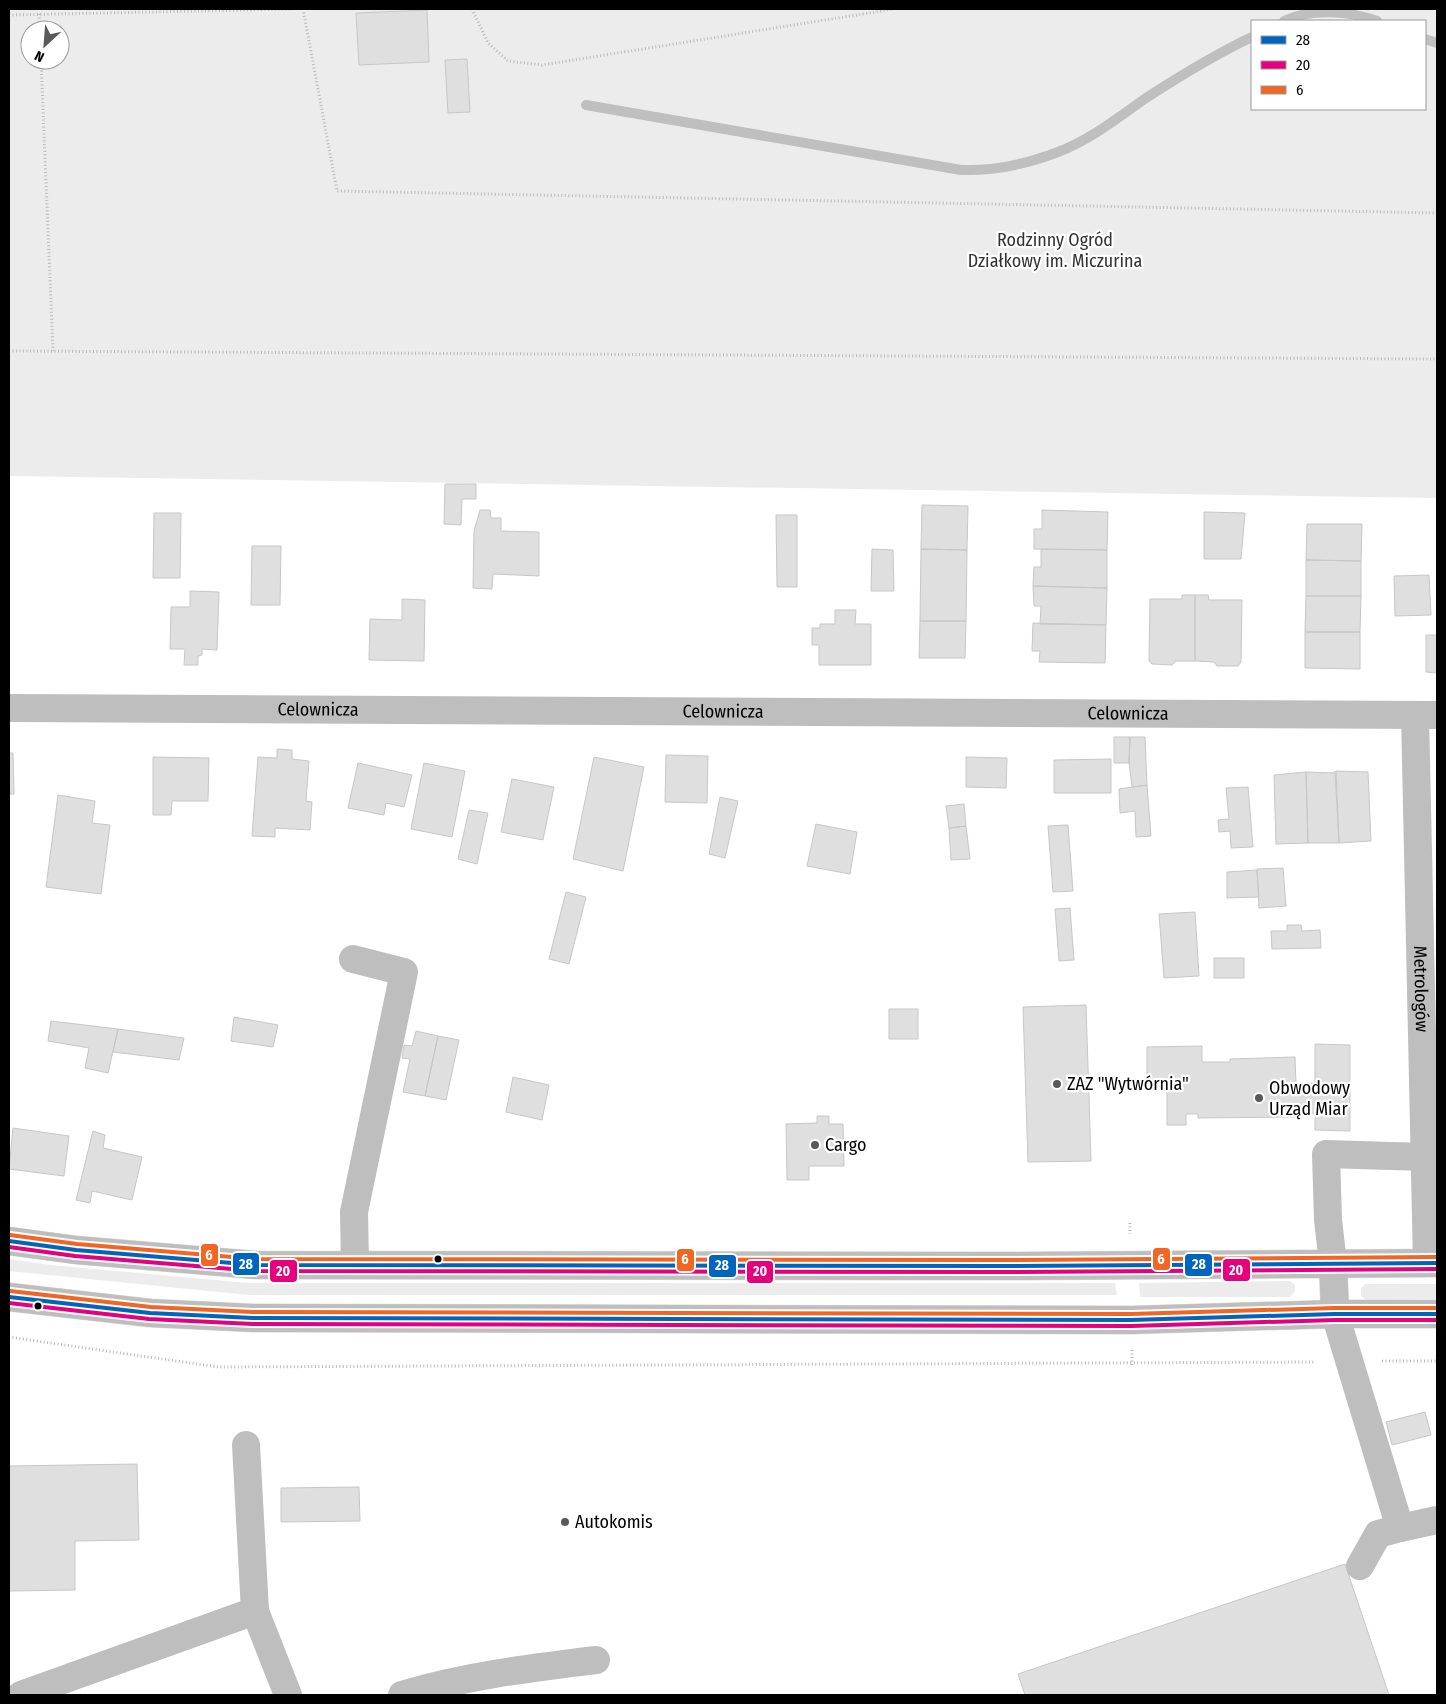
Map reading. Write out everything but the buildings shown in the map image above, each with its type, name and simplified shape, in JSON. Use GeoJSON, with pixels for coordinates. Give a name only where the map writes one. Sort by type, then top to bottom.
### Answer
{"type":"FeatureCollection","features":[{"type":"Feature","properties":{"kind":"main road","name":"Celownicza"},"geometry":{"type":"LineString","coordinates":[[9,708],[1426,715]]}},
{"type":"Feature","properties":{"kind":"main road","name":"Metrologów"},"geometry":{"type":"LineString","coordinates":[[1426,715],[1424,1157],[1432,1263]]}},
{"type":"Feature","properties":{"kind":"main road"},"geometry":{"type":"LineString","coordinates":[[353,959],[404,972],[354,1212],[355,1265]]}},
{"type":"Feature","properties":{"kind":"main road"},"geometry":{"type":"LineString","coordinates":[[1400,1528],[1362,1410],[1351,1362],[1335,1314],[1333,1264],[1328,1220],[1326,1154],[1424,1157]]}},
{"type":"Feature","properties":{"kind":"main road"},"geometry":{"type":"LineString","coordinates":[[9,1241],[76,1250],[256,1265],[946,1266],[1432,1263]]}},
{"type":"Feature","properties":{"kind":"main road"},"geometry":{"type":"LineString","coordinates":[[9,1297],[150,1313],[254,1318],[1131,1320],[1335,1314],[1437,1314]]}},
{"type":"Feature","properties":{"kind":"main road"},"geometry":{"type":"LineString","coordinates":[[246,1445],[255,1611],[288,1695]]}},
{"type":"Feature","properties":{"kind":"main road"},"geometry":{"type":"LineString","coordinates":[[1360,1566],[1378,1534],[1437,1520]]}},
{"type":"Feature","properties":{"kind":"main road"},"geometry":{"type":"LineString","coordinates":[[21,1695],[255,1611]]}},
{"type":"Feature","properties":{"kind":"main road"},"geometry":{"type":"LineString","coordinates":[[402,1695],[442,1683],[521,1669],[596,1660]]}},
{"type":"Feature","properties":{"kind":"path"},"geometry":{"type":"LineString","coordinates":[[9,15],[293,9]]}},
{"type":"Feature","properties":{"kind":"path"},"geometry":{"type":"LineString","coordinates":[[303,9],[337,191],[1437,213]]}},
{"type":"Feature","properties":{"kind":"path"},"geometry":{"type":"LineString","coordinates":[[472,9],[488,43],[508,60],[542,65],[894,9]]}},
{"type":"Feature","properties":{"kind":"path"},"geometry":{"type":"LineString","coordinates":[[39,14],[39,20]]}},
{"type":"Feature","properties":{"kind":"path"},"geometry":{"type":"LineString","coordinates":[[41,70],[53,351]]}},
{"type":"Feature","properties":{"kind":"path"},"geometry":{"type":"LineString","coordinates":[[9,351],[1437,359]]}},
{"type":"Feature","properties":{"kind":"path"},"geometry":{"type":"LineString","coordinates":[[9,1336],[218,1367],[1132,1365],[1437,1361]]}},
{"type":"Feature","properties":{"kind":"green space","name":"Rodzinny Ogród Działkowy im. Miczurina"},"geometry":{"type":"Polygon","coordinates":[[[9,9],[1437,9],[1437,498],[9,476],[9,9]]]}},
{"type":"Feature","properties":{"kind":"green space"},"geometry":{"type":"Polygon","coordinates":[[[9,1259],[51,1265],[248,1283],[1115,1283],[1117,1295],[249,1295],[9,1271],[9,1259]]]}},
{"type":"Feature","properties":{"kind":"green space"},"geometry":{"type":"Polygon","coordinates":[[[1290,1281],[1295,1285],[1295,1291],[1290,1297],[1140,1297],[1139,1283],[1290,1281]]]}},
{"type":"Feature","properties":{"kind":"green space"},"geometry":{"type":"Polygon","coordinates":[[[1365,1284],[1437,1284],[1437,1299],[1366,1300],[1361,1296],[1361,1288],[1365,1284]]]}},
{"type":"Feature","properties":{"kind":"waterway"},"geometry":{"type":"LineString","coordinates":[[1287,20],[1307,14],[1331,12],[1355,15],[1373,20]]}},
{"type":"Feature","properties":{"kind":"waterway"},"geometry":{"type":"LineString","coordinates":[[586,105],[961,170],[998,168],[1022,163],[1070,147],[1104,128],[1146,98],[1185,74],[1251,38]]}},
{"type":"Feature","properties":{"kind":"waterway"},"geometry":{"type":"LineString","coordinates":[[1426,39],[1437,43]]}},
{"type":"Feature","properties":{"kind":"transit line","name":"6"},"geometry":{"type":"LineString","coordinates":[[10,1235],[77,1244],[256,1259],[1004,1260],[1437,1257]]}},
{"type":"Feature","properties":{"kind":"transit line","name":"28"},"geometry":{"type":"LineString","coordinates":[[9,1241],[76,1250],[256,1265],[1004,1266],[1437,1263]]}},
{"type":"Feature","properties":{"kind":"transit line","name":"20"},"geometry":{"type":"LineString","coordinates":[[9,1247],[75,1256],[256,1271],[1004,1272],[1437,1269]]}},
{"type":"Feature","properties":{"kind":"transit line","name":"6"},"geometry":{"type":"LineString","coordinates":[[10,1291],[151,1307],[253,1312],[1131,1314],[1335,1308],[1437,1308]]}},
{"type":"Feature","properties":{"kind":"transit line","name":"28"},"geometry":{"type":"LineString","coordinates":[[9,1297],[150,1313],[253,1318],[1131,1320],[1335,1314],[1437,1314]]}},
{"type":"Feature","properties":{"kind":"transit line","name":"20"},"geometry":{"type":"LineString","coordinates":[[9,1303],[149,1319],[253,1324],[1131,1326],[1335,1320],[1437,1320]]}},
{"type":"Feature","properties":{"kind":"place","name":"ZAZ \"Wytwórnia\""},"geometry":{"type":"Point","coordinates":[1057,1084]}},
{"type":"Feature","properties":{"kind":"place","name":"Obwodowy Urząd Miar"},"geometry":{"type":"Point","coordinates":[1259,1098]}},
{"type":"Feature","properties":{"kind":"place","name":"Cargo"},"geometry":{"type":"Point","coordinates":[815,1145]}},
{"type":"Feature","properties":{"kind":"place","name":"Autokomis"},"geometry":{"type":"Point","coordinates":[565,1522]}}]}
